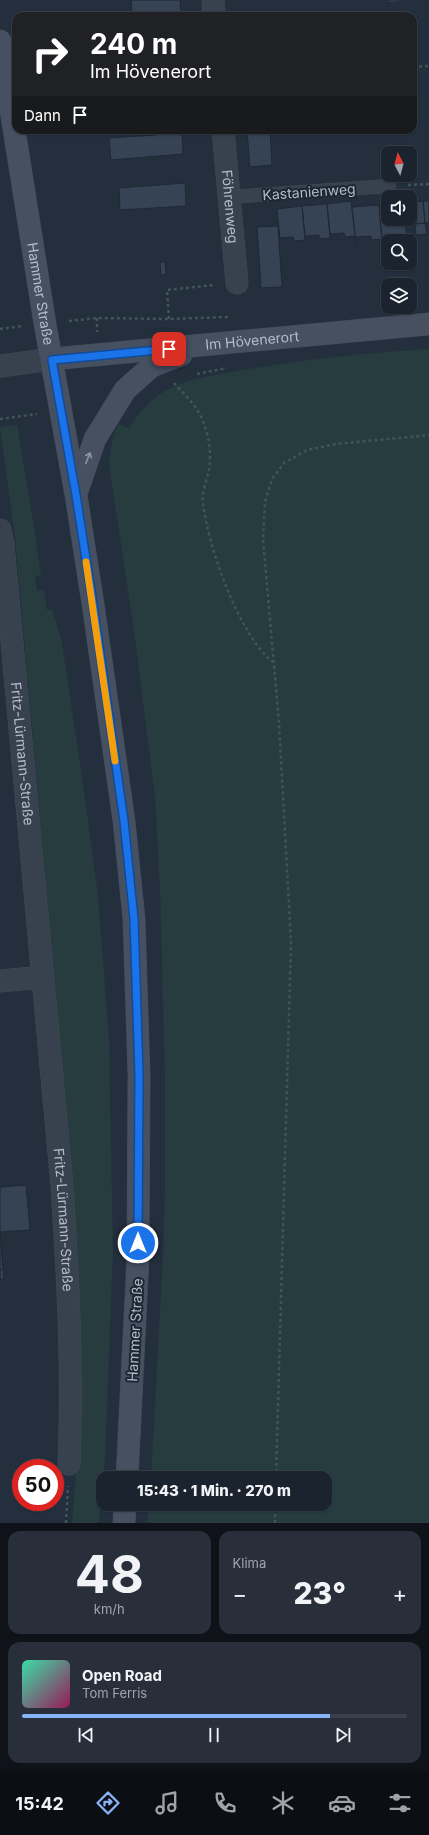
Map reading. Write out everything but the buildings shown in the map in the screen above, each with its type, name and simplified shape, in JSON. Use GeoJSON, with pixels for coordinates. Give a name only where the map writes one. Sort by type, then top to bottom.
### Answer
{"type":"FeatureCollection","features":[{"type":"Feature","properties":{"kind":"main road","name":"Hammer Straße"},"geometry":{"type":"LineString","coordinates":[[0,41],[12,116]]}},
{"type":"Feature","properties":{"kind":"main road","name":"Hammer Straße"},"geometry":{"type":"LineString","coordinates":[[15,134],[45,324],[76,495],[124,821],[134,919],[139,1074],[138,1251],[127,1471]]}},
{"type":"Feature","properties":{"kind":"main road","name":"Im Hövenerort"},"geometry":{"type":"LineString","coordinates":[[52,360],[429,324]]}},
{"type":"Feature","properties":{"kind":"main road"},"geometry":{"type":"LineString","coordinates":[[76,495],[95,439],[125,390],[152,366],[169,358],[212,345]]}},
{"type":"Feature","properties":{"kind":"main road"},"geometry":{"type":"LineString","coordinates":[[124,1523],[125,1511]]}},
{"type":"Feature","properties":{"kind":"street"},"geometry":{"type":"LineString","coordinates":[[213,0],[214,12]]}},
{"type":"Feature","properties":{"kind":"street","name":"Föhrenweg"},"geometry":{"type":"LineString","coordinates":[[223,134],[236,283]]}},
{"type":"Feature","properties":{"kind":"street"},"geometry":{"type":"LineString","coordinates":[[0,366],[52,360]]}},
{"type":"Feature","properties":{"kind":"street","name":"Fritz-Lürmann-Straße"},"geometry":{"type":"LineString","coordinates":[[0,530],[4,544],[62,1186],[68,1275],[71,1412],[69,1464]]}},
{"type":"Feature","properties":{"kind":"street"},"geometry":{"type":"LineString","coordinates":[[0,981],[42,977]]}},
{"type":"Feature","properties":{"kind":"lane","name":"Kastanienweg"},"geometry":{"type":"LineString","coordinates":[[229,197],[389,186]]}},
{"type":"Feature","properties":{"kind":"path"},"geometry":{"type":"LineString","coordinates":[[417,67],[429,66]]}},
{"type":"Feature","properties":{"kind":"path"},"geometry":{"type":"LineString","coordinates":[[169,319],[167,290],[236,283]]}},
{"type":"Feature","properties":{"kind":"path"},"geometry":{"type":"LineString","coordinates":[[45,324],[97,318],[169,319],[232,317]]}},
{"type":"Feature","properties":{"kind":"path"},"geometry":{"type":"LineString","coordinates":[[195,374],[232,368]]}},
{"type":"Feature","properties":{"kind":"path"},"geometry":{"type":"LineString","coordinates":[[178,379],[172,381],[198,410],[207,433],[210,446],[211,452],[209,469],[202,501],[213,553],[230,595],[245,625],[264,655],[274,663]]}},
{"type":"Feature","properties":{"kind":"path"},"geometry":{"type":"LineString","coordinates":[[0,419],[62,412]]}},
{"type":"Feature","properties":{"kind":"path"},"geometry":{"type":"LineString","coordinates":[[276,1471],[291,942],[280,723],[263,539],[265,502],[272,479],[284,463],[307,450],[336,444],[429,435]]}},
{"type":"Feature","properties":{"kind":"path"},"geometry":{"type":"LineString","coordinates":[[66,1523],[69,1464]]}},
{"type":"Feature","properties":{"kind":"path"},"geometry":{"type":"LineString","coordinates":[[275,1511],[275,1523]]}},
{"type":"Feature","properties":{"kind":"green space"},"geometry":{"type":"Polygon","coordinates":[[[429,349],[429,1523],[147,1523],[148,1511],[332,1511],[332,1471],[151,1471],[165,1191],[165,1077],[160,889],[155,797],[134,631],[109,464],[112,441],[118,424],[129,428],[138,415],[153,399],[187,381],[256,368],[380,353],[429,349]]]}},
{"type":"Feature","properties":{"kind":"green space"},"geometry":{"type":"Polygon","coordinates":[[[17,425],[41,575],[35,576],[37,591],[44,590],[47,610],[52,609],[62,642],[98,896],[109,1039],[113,1251],[105,1459],[104,1471],[96,1471],[96,1511],[100,1511],[99,1523],[72,1523],[81,1412],[70,1185],[54,975],[15,537],[0,427],[17,425]]]}},
{"type":"Feature","properties":{"kind":"slow traffic"},"geometry":{"type":"LineString","coordinates":[[86,562],[115,761]]}},
{"type":"Feature","properties":{"kind":"route"},"geometry":{"type":"LineString","coordinates":[[138,1243],[139,1074],[134,919],[124,821],[93,604],[76,495],[52,360],[169,349]]}}]}
